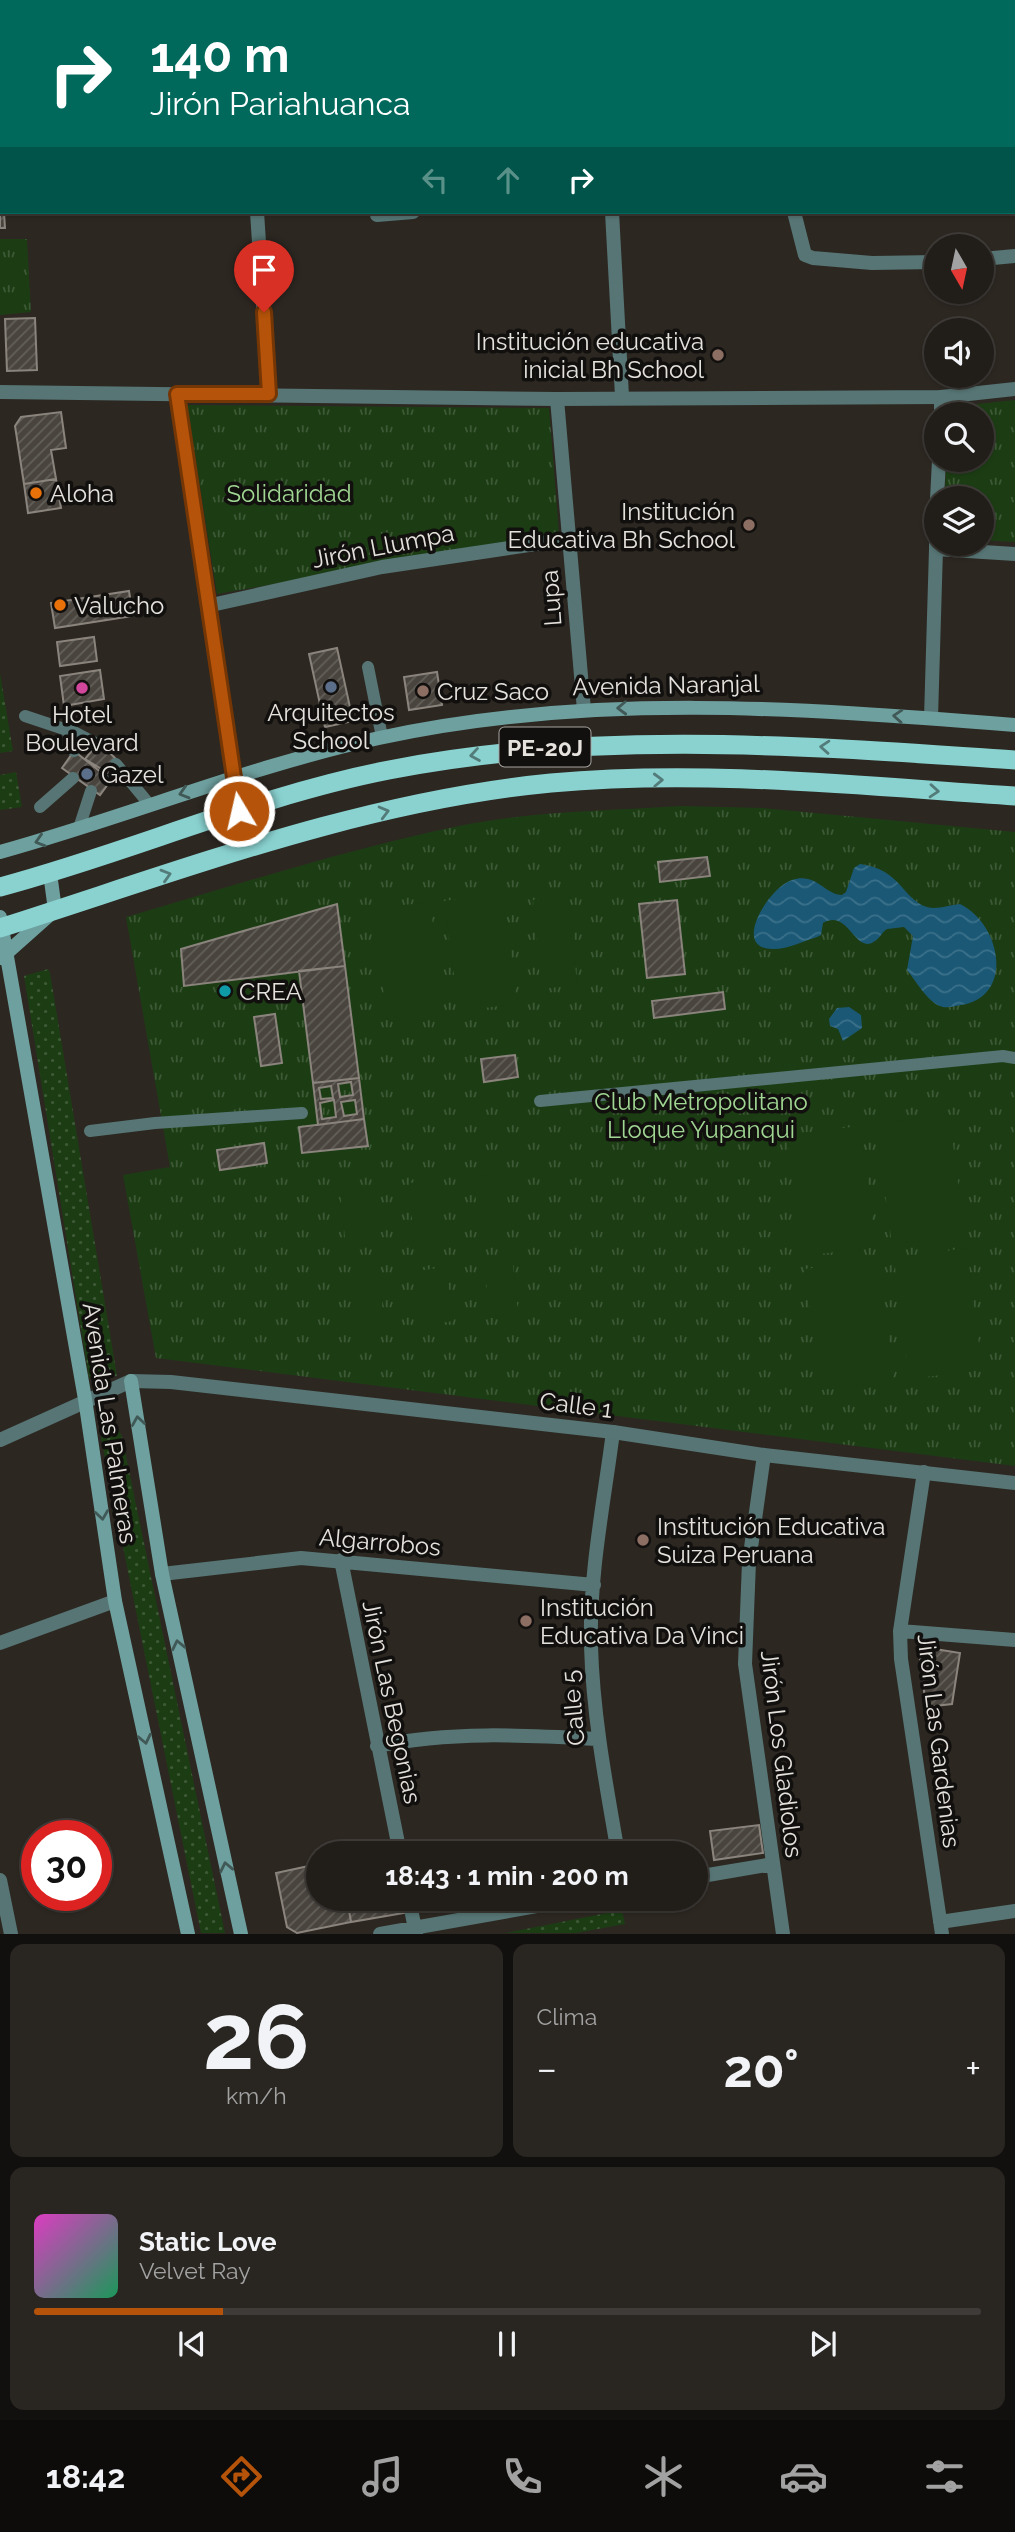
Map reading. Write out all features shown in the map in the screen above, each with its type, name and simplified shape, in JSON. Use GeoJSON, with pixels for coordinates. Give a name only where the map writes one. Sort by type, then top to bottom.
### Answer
{"type":"FeatureCollection","features":[{"type":"Feature","properties":{"kind":"highway","name":"PE-20J"},"geometry":{"type":"LineString","coordinates":[[0,887],[239,811],[388,770],[548,747],[699,742],[1015,760]]}},
{"type":"Feature","properties":{"kind":"highway","name":"PE-20J"},"geometry":{"type":"LineString","coordinates":[[1,924],[394,809],[483,792],[552,783],[700,778],[1015,796]]}},
{"type":"Feature","properties":{"kind":"main road","name":"Avenida Naranjal"},"geometry":{"type":"LineString","coordinates":[[0,852],[302,756],[382,737],[474,722],[584,710],[699,706],[815,709],[1015,725]]}},
{"type":"Feature","properties":{"kind":"main road"},"geometry":{"type":"LineString","coordinates":[[3,957],[55,910],[50,873]]}},
{"type":"Feature","properties":{"kind":"main road","name":"Avenida Las Palmeras"},"geometry":{"type":"LineString","coordinates":[[1,924],[3,957],[85,1399],[115,1601],[188,1934]]}},
{"type":"Feature","properties":{"kind":"main road","name":"Avenida Las Palmeras"},"geometry":{"type":"LineString","coordinates":[[131,1381],[162,1574],[241,1934]]}},
{"type":"Feature","properties":{"kind":"street"},"geometry":{"type":"LineString","coordinates":[[257,214],[269,394]]}},
{"type":"Feature","properties":{"kind":"street"},"geometry":{"type":"LineString","coordinates":[[612,214],[622,396]]}},
{"type":"Feature","properties":{"kind":"street"},"geometry":{"type":"LineString","coordinates":[[795,214],[805,255],[813,258],[872,263],[924,262]]}},
{"type":"Feature","properties":{"kind":"street"},"geometry":{"type":"LineString","coordinates":[[994,259],[1015,256]]}},
{"type":"Feature","properties":{"kind":"street"},"geometry":{"type":"LineString","coordinates":[[0,392],[557,399],[622,396],[941,397],[1015,389]]}},
{"type":"Feature","properties":{"kind":"street"},"geometry":{"type":"LineString","coordinates":[[177,394],[239,811]]}},
{"type":"Feature","properties":{"kind":"street"},"geometry":{"type":"LineString","coordinates":[[941,397],[941,402]]}},
{"type":"Feature","properties":{"kind":"street","name":"Lupa"},"geometry":{"type":"LineString","coordinates":[[557,399],[584,710]]}},
{"type":"Feature","properties":{"kind":"street","name":"Jirón Llumpa"},"geometry":{"type":"LineString","coordinates":[[207,606],[382,567],[569,540]]}},
{"type":"Feature","properties":{"kind":"street"},"geometry":{"type":"LineString","coordinates":[[994,553],[1015,554]]}},
{"type":"Feature","properties":{"kind":"street"},"geometry":{"type":"LineString","coordinates":[[931,718],[936,556]]}},
{"type":"Feature","properties":{"kind":"street"},"geometry":{"type":"LineString","coordinates":[[0,1440],[56,1417],[85,1399],[131,1381]]}},
{"type":"Feature","properties":{"kind":"street","name":"Calle 1"},"geometry":{"type":"LineString","coordinates":[[131,1381],[171,1382],[613,1432],[764,1455],[1015,1483]]}},
{"type":"Feature","properties":{"kind":"street","name":"Calle 5"},"geometry":{"type":"LineString","coordinates":[[613,1432],[594,1585],[591,1644],[598,1739],[616,1841]]}},
{"type":"Feature","properties":{"kind":"street","name":"Jirón Los Gladiolos"},"geometry":{"type":"LineString","coordinates":[[764,1455],[749,1562],[745,1635],[750,1705],[783,1934]]}},
{"type":"Feature","properties":{"kind":"street","name":"Jirón Las Gardenias"},"geometry":{"type":"LineString","coordinates":[[924,1472],[900,1631],[901,1659],[941,1928]]}},
{"type":"Feature","properties":{"kind":"street","name":"Algarrobos"},"geometry":{"type":"LineString","coordinates":[[162,1574],[252,1561],[301,1558],[594,1585]]}},
{"type":"Feature","properties":{"kind":"street","name":"Jirón Las Begonias"},"geometry":{"type":"LineString","coordinates":[[341,1560],[397,1841]]}},
{"type":"Feature","properties":{"kind":"street"},"geometry":{"type":"LineString","coordinates":[[0,1643],[115,1601]]}},
{"type":"Feature","properties":{"kind":"street"},"geometry":{"type":"LineString","coordinates":[[900,1631],[1015,1640]]}},
{"type":"Feature","properties":{"kind":"street"},"geometry":{"type":"LineString","coordinates":[[377,1746],[444,1735],[502,1734],[598,1739]]}},
{"type":"Feature","properties":{"kind":"street"},"geometry":{"type":"LineString","coordinates":[[708,1875],[773,1864]]}},
{"type":"Feature","properties":{"kind":"street"},"geometry":{"type":"LineString","coordinates":[[0,1880],[11,1934]]}},
{"type":"Feature","properties":{"kind":"street"},"geometry":{"type":"LineString","coordinates":[[412,1911],[416,1930]]}},
{"type":"Feature","properties":{"kind":"street"},"geometry":{"type":"LineString","coordinates":[[380,1934],[416,1930],[514,1911]]}},
{"type":"Feature","properties":{"kind":"street"},"geometry":{"type":"LineString","coordinates":[[941,1928],[1015,1911]]}},
{"type":"Feature","properties":{"kind":"lane"},"geometry":{"type":"LineString","coordinates":[[368,667],[382,737]]}},
{"type":"Feature","properties":{"kind":"lane"},"geometry":{"type":"LineString","coordinates":[[25,716],[67,730],[97,744]]}},
{"type":"Feature","properties":{"kind":"lane"},"geometry":{"type":"LineString","coordinates":[[67,730],[74,751]]}},
{"type":"Feature","properties":{"kind":"lane"},"geometry":{"type":"LineString","coordinates":[[116,764],[149,804]]}},
{"type":"Feature","properties":{"kind":"lane"},"geometry":{"type":"LineString","coordinates":[[111,780],[126,775]]}},
{"type":"Feature","properties":{"kind":"lane"},"geometry":{"type":"LineString","coordinates":[[40,807],[73,778]]}},
{"type":"Feature","properties":{"kind":"lane"},"geometry":{"type":"LineString","coordinates":[[79,828],[91,791]]}},
{"type":"Feature","properties":{"kind":"lane"},"geometry":{"type":"LineString","coordinates":[[540,1101],[990,1057],[1015,1058]]}},
{"type":"Feature","properties":{"kind":"lane"},"geometry":{"type":"LineString","coordinates":[[90,1131],[155,1123],[302,1113]]}},
{"type":"Feature","properties":{"kind":"green space"},"geometry":{"type":"Polygon","coordinates":[[[0,239],[27,239],[31,312],[0,315],[0,239]]]}},
{"type":"Feature","properties":{"kind":"green space"},"geometry":{"type":"Polygon","coordinates":[[[1015,400],[1015,542],[994,541],[994,486],[945,486],[946,472],[994,472],[994,402],[1015,400]]]}},
{"type":"Feature","properties":{"kind":"green space","name":"Solidaridad"},"geometry":{"type":"Polygon","coordinates":[[[187,405],[549,408],[559,534],[217,594],[187,405]]]}},
{"type":"Feature","properties":{"kind":"green space"},"geometry":{"type":"Polygon","coordinates":[[[0,673],[13,751],[0,753],[0,673]]]}},
{"type":"Feature","properties":{"kind":"green space"},"geometry":{"type":"Polygon","coordinates":[[[16,772],[22,807],[0,810],[0,775],[16,772]]]}},
{"type":"Feature","properties":{"kind":"green space","name":"Club Metropolitano Lloque Yupanqui"},"geometry":{"type":"Polygon","coordinates":[[[681,806],[762,808],[1015,832],[1015,1466],[156,1358],[123,1175],[170,1167],[126,917],[334,856],[459,826],[542,814],[681,806]]]}},
{"type":"Feature","properties":{"kind":"green space"},"geometry":{"type":"Polygon","coordinates":[[[502,893],[517,1004],[459,1011],[444,901],[502,893]]]}},
{"type":"Feature","properties":{"kind":"green space"},"geometry":{"type":"Polygon","coordinates":[[[569,896],[577,985],[541,989],[533,900],[569,896]]]}},
{"type":"Feature","properties":{"kind":"green space"},"geometry":{"type":"Polygon","coordinates":[[[430,902],[444,1012],[387,1019],[373,909],[430,902]]]}},
{"type":"Feature","properties":{"kind":"green space"},"geometry":{"type":"Polygon","coordinates":[[[48,969],[117,1376],[89,1378],[24,976],[48,969]]]}},
{"type":"Feature","properties":{"kind":"green space"},"geometry":{"type":"Polygon","coordinates":[[[949,1114],[965,1235],[892,1245],[876,1124],[949,1114]]]}},
{"type":"Feature","properties":{"kind":"green space"},"geometry":{"type":"Polygon","coordinates":[[[860,1126],[876,1247],[803,1256],[787,1135],[860,1126]]]}},
{"type":"Feature","properties":{"kind":"green space"},"geometry":{"type":"Polygon","coordinates":[[[504,1173],[511,1227],[480,1231],[473,1177],[504,1173]]]}},
{"type":"Feature","properties":{"kind":"green space"},"geometry":{"type":"Polygon","coordinates":[[[438,1181],[444,1241],[414,1243],[409,1183],[438,1181]]]}},
{"type":"Feature","properties":{"kind":"green space"},"geometry":{"type":"Polygon","coordinates":[[[369,1188],[375,1244],[346,1247],[340,1191],[369,1188]]]}},
{"type":"Feature","properties":{"kind":"green space"},"geometry":{"type":"Polygon","coordinates":[[[967,1248],[982,1370],[909,1379],[894,1258],[967,1248]]]}},
{"type":"Feature","properties":{"kind":"green space"},"geometry":{"type":"Polygon","coordinates":[[[512,1257],[518,1314],[490,1318],[484,1261],[512,1257]]]}},
{"type":"Feature","properties":{"kind":"green space"},"geometry":{"type":"Polygon","coordinates":[[[878,1260],[893,1381],[821,1390],[805,1269],[878,1260]]]}},
{"type":"Feature","properties":{"kind":"green space"},"geometry":{"type":"Polygon","coordinates":[[[446,1267],[453,1321],[424,1325],[417,1271],[446,1267]]]}},
{"type":"Feature","properties":{"kind":"green space"},"geometry":{"type":"Polygon","coordinates":[[[380,1275],[384,1330],[357,1332],[353,1277],[380,1275]]]}},
{"type":"Feature","properties":{"kind":"green space"},"geometry":{"type":"Polygon","coordinates":[[[118,1428],[225,1933],[201,1933],[101,1438],[102,1430],[118,1428]]]}},
{"type":"Feature","properties":{"kind":"green space"},"geometry":{"type":"Polygon","coordinates":[[[617,1911],[622,1911],[625,1924],[576,1933],[505,1933],[617,1911]]]}},
{"type":"Feature","properties":{"kind":"water"},"geometry":{"type":"Polygon","coordinates":[[[860,864],[884,872],[912,898],[927,907],[960,904],[974,914],[993,942],[996,959],[995,974],[989,988],[978,999],[945,1007],[926,995],[907,970],[913,936],[904,927],[887,929],[877,940],[868,944],[857,938],[846,926],[832,920],[823,923],[821,935],[796,945],[774,949],[761,947],[755,939],[754,929],[758,917],[774,893],[783,885],[800,878],[808,879],[830,892],[842,895],[846,892],[854,868],[860,864]]]}},
{"type":"Feature","properties":{"kind":"water"},"geometry":{"type":"Polygon","coordinates":[[[849,1007],[861,1015],[862,1028],[843,1041],[838,1029],[830,1026],[829,1019],[837,1008],[849,1007]]]}},
{"type":"Feature","properties":{"kind":"building"},"geometry":{"type":"Polygon","coordinates":[[[0,214],[4,214],[5,228],[0,228],[0,214]]]}},
{"type":"Feature","properties":{"kind":"building"},"geometry":{"type":"Polygon","coordinates":[[[35,318],[37,370],[7,371],[5,319],[35,318]]]}},
{"type":"Feature","properties":{"kind":"building"},"geometry":{"type":"Polygon","coordinates":[[[61,412],[66,448],[51,450],[56,479],[24,484],[15,426],[21,417],[61,412]]]}},
{"type":"Feature","properties":{"kind":"building"},"geometry":{"type":"Polygon","coordinates":[[[56,479],[61,508],[28,513],[24,484],[56,479]]]}},
{"type":"Feature","properties":{"kind":"building"},"geometry":{"type":"Polygon","coordinates":[[[129,591],[133,616],[55,628],[51,603],[129,591]]]}},
{"type":"Feature","properties":{"kind":"building"},"geometry":{"type":"Polygon","coordinates":[[[94,637],[97,661],[60,666],[57,642],[94,637]]]}},
{"type":"Feature","properties":{"kind":"building","name":"Arquitectos School"},"geometry":{"type":"Polygon","coordinates":[[[337,648],[353,721],[325,727],[309,654],[337,648]]]}},
{"type":"Feature","properties":{"kind":"building","name":"Hotel Boulevard"},"geometry":{"type":"Polygon","coordinates":[[[100,670],[104,699],[64,706],[60,676],[100,670]]]}},
{"type":"Feature","properties":{"kind":"building","name":"Cruz Saco"},"geometry":{"type":"Polygon","coordinates":[[[437,672],[442,705],[409,710],[404,677],[437,672]]]}},
{"type":"Feature","properties":{"kind":"building","name":"Gazel"},"geometry":{"type":"Polygon","coordinates":[[[99,742],[118,761],[108,773],[85,759],[99,742]]]}},
{"type":"Feature","properties":{"kind":"building","name":"Gazel"},"geometry":{"type":"Polygon","coordinates":[[[74,751],[111,780],[100,795],[62,768],[74,751]]]}},
{"type":"Feature","properties":{"kind":"building"},"geometry":{"type":"Polygon","coordinates":[[[707,857],[710,876],[660,882],[658,862],[707,857]]]}},
{"type":"Feature","properties":{"kind":"building"},"geometry":{"type":"Polygon","coordinates":[[[677,900],[685,974],[647,978],[639,904],[677,900]]]}},
{"type":"Feature","properties":{"kind":"building"},"geometry":{"type":"Polygon","coordinates":[[[337,904],[345,966],[184,986],[181,949],[337,904]]]}},
{"type":"Feature","properties":{"kind":"building"},"geometry":{"type":"Polygon","coordinates":[[[345,966],[359,1078],[313,1083],[299,971],[345,966]]]}},
{"type":"Feature","properties":{"kind":"building"},"geometry":{"type":"Polygon","coordinates":[[[723,992],[725,1009],[654,1018],[652,1001],[723,992]]]}},
{"type":"Feature","properties":{"kind":"building"},"geometry":{"type":"Polygon","coordinates":[[[275,1014],[282,1063],[261,1066],[254,1017],[275,1014]]]}},
{"type":"Feature","properties":{"kind":"building"},"geometry":{"type":"Polygon","coordinates":[[[515,1055],[518,1077],[484,1082],[481,1059],[515,1055]]]}},
{"type":"Feature","properties":{"kind":"building"},"geometry":{"type":"Polygon","coordinates":[[[359,1078],[364,1119],[318,1125],[313,1083],[359,1078]],[[351,1082],[338,1084],[340,1097],[353,1095],[351,1082]],[[331,1086],[319,1088],[321,1099],[333,1098],[331,1086]],[[334,1100],[320,1103],[322,1119],[336,1117],[334,1100]],[[355,1100],[341,1102],[344,1116],[357,1114],[355,1100]]]}},
{"type":"Feature","properties":{"kind":"building"},"geometry":{"type":"Polygon","coordinates":[[[364,1119],[368,1146],[302,1153],[299,1127],[364,1119]]]}},
{"type":"Feature","properties":{"kind":"building"},"geometry":{"type":"Polygon","coordinates":[[[264,1143],[267,1163],[220,1170],[217,1150],[264,1143]]]}},
{"type":"Feature","properties":{"kind":"building"},"geometry":{"type":"Polygon","coordinates":[[[929,1648],[960,1653],[952,1704],[926,1707],[920,1659],[929,1648]]]}},
{"type":"Feature","properties":{"kind":"building"},"geometry":{"type":"Polygon","coordinates":[[[759,1825],[763,1853],[714,1860],[710,1831],[759,1825]]]}},
{"type":"Feature","properties":{"kind":"building"},"geometry":{"type":"Polygon","coordinates":[[[306,1867],[306,1911],[349,1911],[351,1922],[297,1933],[287,1927],[276,1873],[306,1867]]]}},
{"type":"Feature","properties":{"kind":"building"},"geometry":{"type":"Polygon","coordinates":[[[349,1911],[404,1913],[351,1922],[349,1911]]]}},
{"type":"Feature","properties":{"kind":"place","name":"Institución educativa inicial Bh School"},"geometry":{"type":"Point","coordinates":[718,355]}},
{"type":"Feature","properties":{"kind":"place","name":"Aloha"},"geometry":{"type":"Point","coordinates":[36,493]}},
{"type":"Feature","properties":{"kind":"place","name":"Institución Educativa Bh School"},"geometry":{"type":"Point","coordinates":[749,525]}},
{"type":"Feature","properties":{"kind":"place","name":"Valucho"},"geometry":{"type":"Point","coordinates":[60,605]}},
{"type":"Feature","properties":{"kind":"place","name":"Arquitectos School"},"geometry":{"type":"Point","coordinates":[331,687]}},
{"type":"Feature","properties":{"kind":"place","name":"Hotel Boulevard"},"geometry":{"type":"Point","coordinates":[82,688]}},
{"type":"Feature","properties":{"kind":"place","name":"Cruz Saco"},"geometry":{"type":"Point","coordinates":[423,691]}},
{"type":"Feature","properties":{"kind":"place","name":"Gazel"},"geometry":{"type":"Point","coordinates":[87,774]}},
{"type":"Feature","properties":{"kind":"place","name":"CREA"},"geometry":{"type":"Point","coordinates":[225,991]}},
{"type":"Feature","properties":{"kind":"place","name":"Institución Educativa Suiza Peruana"},"geometry":{"type":"Point","coordinates":[643,1540]}},
{"type":"Feature","properties":{"kind":"place","name":"Institución Educativa Da Vinci"},"geometry":{"type":"Point","coordinates":[526,1621]}},
{"type":"Feature","properties":{"kind":"route"},"geometry":{"type":"LineString","coordinates":[[239,811],[177,394],[269,394],[264,312]]}}]}
